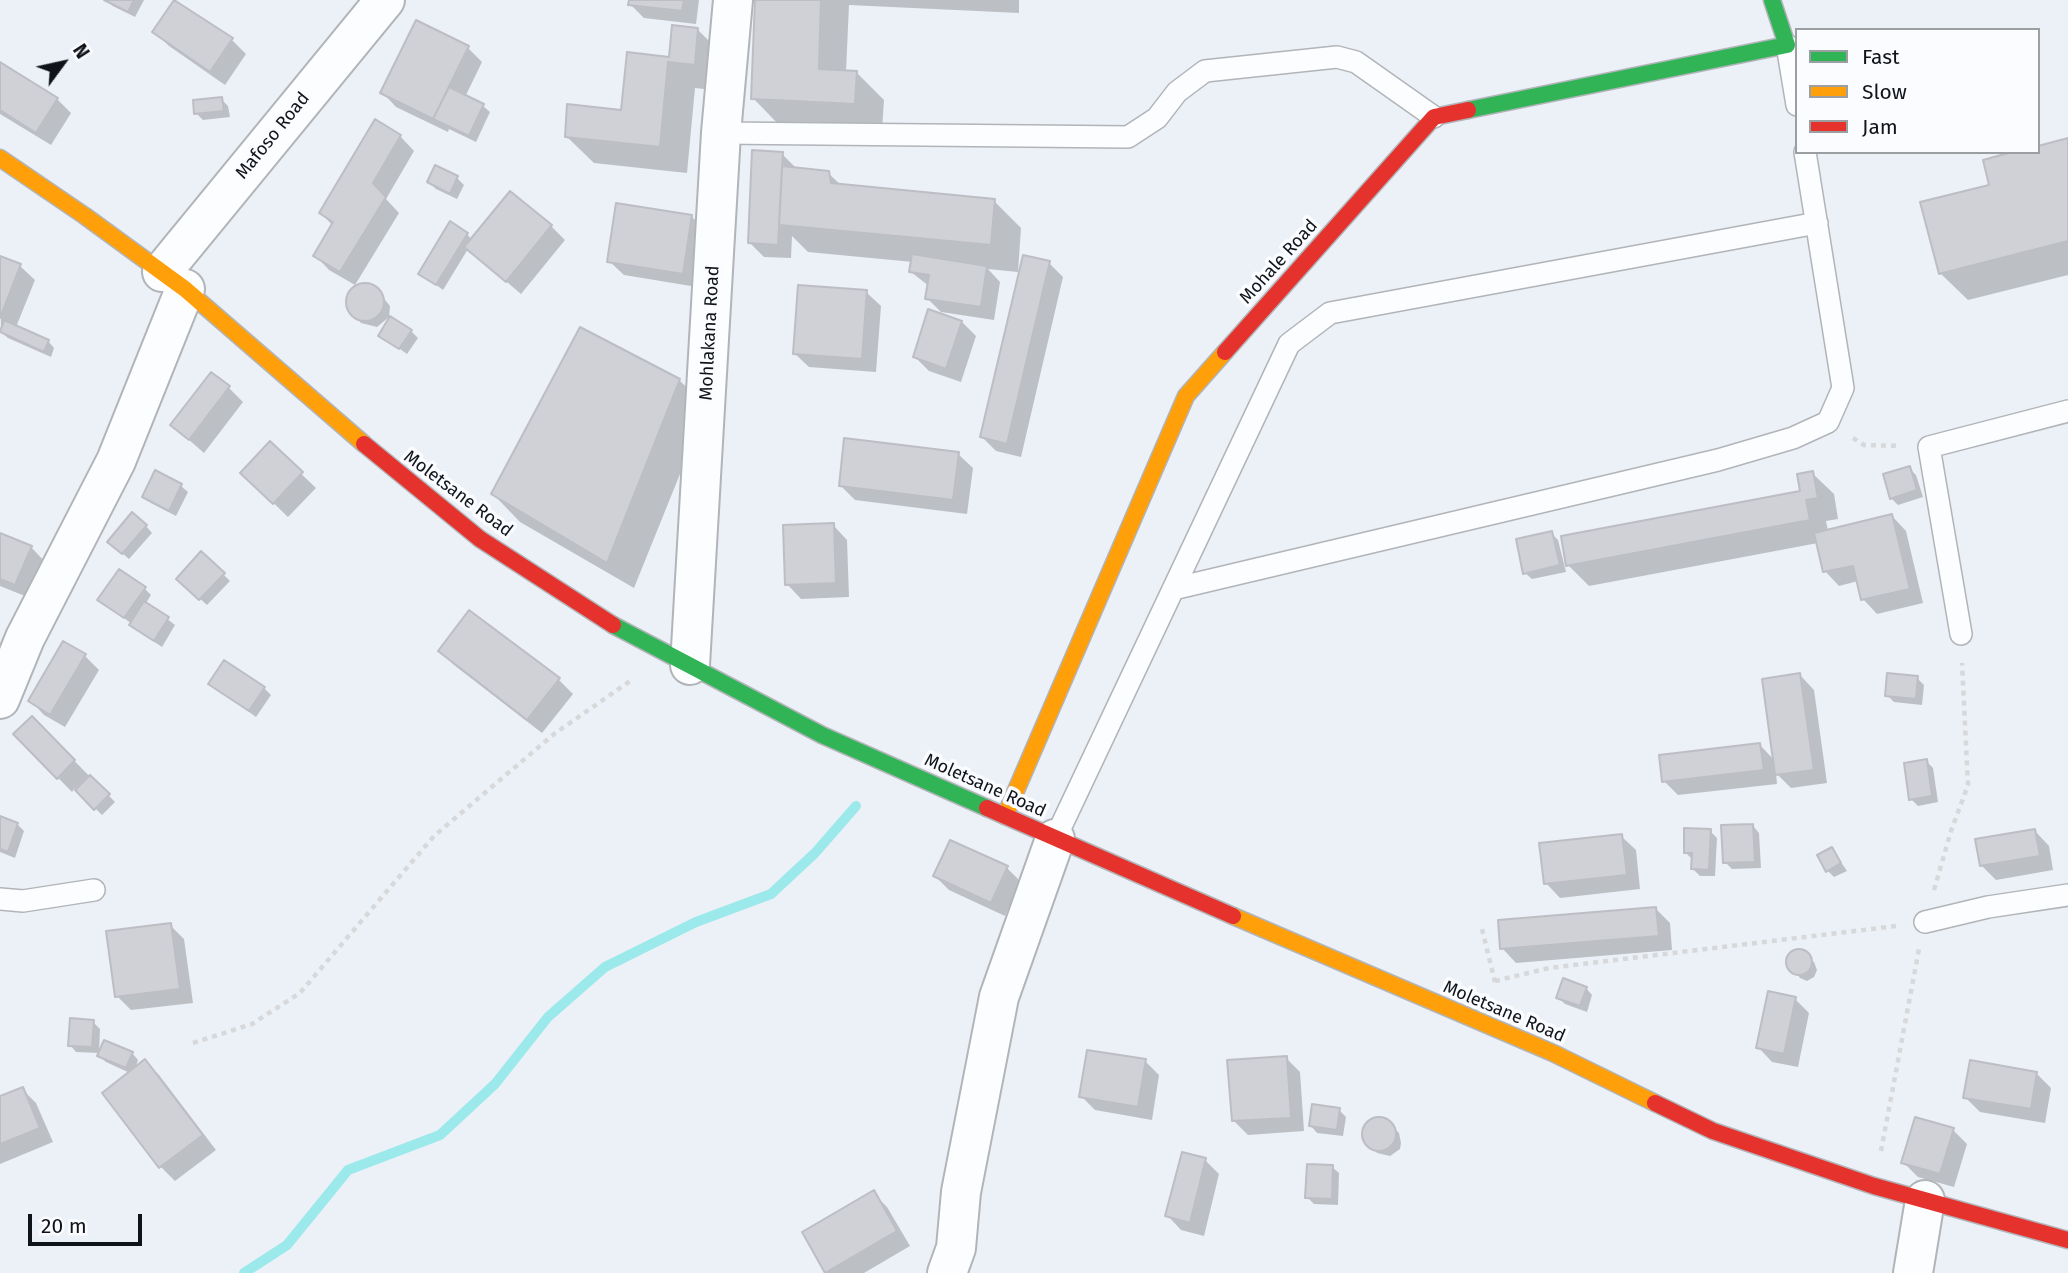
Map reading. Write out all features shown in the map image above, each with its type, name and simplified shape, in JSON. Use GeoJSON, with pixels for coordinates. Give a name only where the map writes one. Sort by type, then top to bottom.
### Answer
{"type":"FeatureCollection","features":[{"type":"Feature","properties":{"kind":"street","name":"Mafoso Road"},"geometry":{"type":"LineString","coordinates":[[0,699],[25,638],[116,461],[173,281],[384,0]]}},
{"type":"Feature","properties":{"kind":"street","name":"Mohlakana Road"},"geometry":{"type":"LineString","coordinates":[[674,657],[733,0]]}},
{"type":"Feature","properties":{"kind":"street"},"geometry":{"type":"LineString","coordinates":[[1434,117],[1787,45],[1772,0]]}},
{"type":"Feature","properties":{"kind":"street","name":"Mohale Road"},"geometry":{"type":"LineString","coordinates":[[1005,816],[1186,396],[1434,117]]}},
{"type":"Feature","properties":{"kind":"street","name":"Moletsane Road"},"geometry":{"type":"LineString","coordinates":[[0,158],[173,281],[377,457],[480,539],[614,626],[822,735],[1553,1053],[1713,1131],[1874,1186],[2068,1240]]}},
{"type":"Feature","properties":{"kind":"street"},"geometry":{"type":"LineString","coordinates":[[957,1270],[956,1248],[961,1192],[999,998],[1055,838]]}},
{"type":"Feature","properties":{"kind":"street"},"geometry":{"type":"LineString","coordinates":[[1913,1273],[1925,1200]]}},
{"type":"Feature","properties":{"kind":"lane"},"geometry":{"type":"LineString","coordinates":[[1787,45],[1795,93]]}},
{"type":"Feature","properties":{"kind":"lane"},"geometry":{"type":"LineString","coordinates":[[722,133],[1128,137],[1157,118],[1177,92],[1205,71],[1337,57],[1356,62],[1434,117]]}},
{"type":"Feature","properties":{"kind":"lane"},"geometry":{"type":"LineString","coordinates":[[1173,589],[1718,460],[1793,438],[1828,422],[1843,388],[1805,154]]}},
{"type":"Feature","properties":{"kind":"lane"},"geometry":{"type":"LineString","coordinates":[[1055,838],[1289,344],[1330,313],[1816,223]]}},
{"type":"Feature","properties":{"kind":"lane"},"geometry":{"type":"LineString","coordinates":[[1961,634],[1929,447],[2068,411]]}},
{"type":"Feature","properties":{"kind":"lane"},"geometry":{"type":"LineString","coordinates":[[0,899],[23,901],[94,890]]}},
{"type":"Feature","properties":{"kind":"lane"},"geometry":{"type":"LineString","coordinates":[[1925,922],[1988,907],[2068,895]]}},
{"type":"Feature","properties":{"kind":"path"},"geometry":{"type":"LineString","coordinates":[[193,1043],[252,1024],[300,993],[435,836],[554,734],[631,682],[674,657]]}},
{"type":"Feature","properties":{"kind":"path"},"geometry":{"type":"LineString","coordinates":[[1495,981],[1549,968],[1925,922]]}},
{"type":"Feature","properties":{"kind":"path"},"geometry":{"type":"LineString","coordinates":[[1482,929],[1508,1034]]}},
{"type":"Feature","properties":{"kind":"building"},"geometry":{"type":"Polygon","coordinates":[[[104,0],[134,0],[128,12],[104,0]]]}},
{"type":"Feature","properties":{"kind":"building"},"geometry":{"type":"Polygon","coordinates":[[[174,0],[233,38],[210,72],[152,32],[174,0]]]}},
{"type":"Feature","properties":{"kind":"building"},"geometry":{"type":"Polygon","coordinates":[[[629,0],[684,0],[682,11],[628,5],[629,0]]]}},
{"type":"Feature","properties":{"kind":"building"},"geometry":{"type":"Polygon","coordinates":[[[755,0],[821,0],[819,69],[857,71],[855,104],[751,99],[755,0]]]}},
{"type":"Feature","properties":{"kind":"building"},"geometry":{"type":"Polygon","coordinates":[[[416,20],[469,46],[433,119],[380,93],[416,20]]]}},
{"type":"Feature","properties":{"kind":"building"},"geometry":{"type":"Polygon","coordinates":[[[672,25],[698,28],[695,65],[668,62],[660,147],[565,137],[567,104],[621,110],[627,52],[669,57],[672,25]]]}},
{"type":"Feature","properties":{"kind":"building"},"geometry":{"type":"Polygon","coordinates":[[[0,62],[58,98],[36,133],[0,110],[0,62]]]}},
{"type":"Feature","properties":{"kind":"building"},"geometry":{"type":"Polygon","coordinates":[[[449,87],[484,104],[469,136],[433,119],[449,87]]]}},
{"type":"Feature","properties":{"kind":"building"},"geometry":{"type":"Polygon","coordinates":[[[222,97],[224,111],[194,114],[193,100],[222,97]]]}},
{"type":"Feature","properties":{"kind":"building"},"geometry":{"type":"Polygon","coordinates":[[[375,119],[401,135],[373,183],[386,197],[340,272],[313,256],[333,222],[319,213],[375,119]]]}},
{"type":"Feature","properties":{"kind":"building"},"geometry":{"type":"Polygon","coordinates":[[[2068,138],[2068,241],[1939,274],[1920,202],[1989,185],[1983,160],[2005,154],[2040,154],[2040,145],[2068,138]]]}},
{"type":"Feature","properties":{"kind":"building"},"geometry":{"type":"Polygon","coordinates":[[[752,150],[783,152],[778,245],[748,243],[752,150]]]}},
{"type":"Feature","properties":{"kind":"building"},"geometry":{"type":"Polygon","coordinates":[[[435,165],[458,176],[450,194],[427,182],[435,165]]]}},
{"type":"Feature","properties":{"kind":"building"},"geometry":{"type":"Polygon","coordinates":[[[782,166],[829,171],[831,183],[995,199],[991,245],[779,225],[782,166]]]}},
{"type":"Feature","properties":{"kind":"building"},"geometry":{"type":"Polygon","coordinates":[[[510,191],[552,225],[506,282],[464,247],[510,191]]]}},
{"type":"Feature","properties":{"kind":"building"},"geometry":{"type":"Polygon","coordinates":[[[616,203],[692,215],[683,274],[607,262],[616,203]]]}},
{"type":"Feature","properties":{"kind":"building"},"geometry":{"type":"Polygon","coordinates":[[[450,221],[468,233],[436,285],[418,274],[450,221]]]}},
{"type":"Feature","properties":{"kind":"building"},"geometry":{"type":"Polygon","coordinates":[[[912,254],[987,266],[981,307],[925,299],[929,275],[909,272],[912,254]]]}},
{"type":"Feature","properties":{"kind":"building"},"geometry":{"type":"Polygon","coordinates":[[[1023,255],[1050,261],[1007,444],[980,437],[1023,255]]]}},
{"type":"Feature","properties":{"kind":"building"},"geometry":{"type":"Polygon","coordinates":[[[0,256],[21,264],[0,318],[0,256]]]}},
{"type":"Feature","properties":{"kind":"building"},"geometry":{"type":"Polygon","coordinates":[[[365,283],[378,289],[384,302],[378,315],[365,321],[352,315],[346,302],[352,289],[365,283]]]}},
{"type":"Feature","properties":{"kind":"building"},"geometry":{"type":"Polygon","coordinates":[[[798,285],[867,290],[862,359],[793,354],[798,285]]]}},
{"type":"Feature","properties":{"kind":"building"},"geometry":{"type":"Polygon","coordinates":[[[928,309],[962,321],[946,369],[913,357],[928,309]]]}},
{"type":"Feature","properties":{"kind":"building"},"geometry":{"type":"Polygon","coordinates":[[[390,316],[412,330],[399,349],[378,336],[390,316]]]}},
{"type":"Feature","properties":{"kind":"building"},"geometry":{"type":"Polygon","coordinates":[[[4,320],[49,340],[44,352],[0,332],[4,320]]]}},
{"type":"Feature","properties":{"kind":"building"},"geometry":{"type":"Polygon","coordinates":[[[580,327],[680,379],[607,563],[491,494],[580,327]]]}},
{"type":"Feature","properties":{"kind":"building"},"geometry":{"type":"Polygon","coordinates":[[[211,372],[230,386],[189,440],[170,425],[211,372]]]}},
{"type":"Feature","properties":{"kind":"building"},"geometry":{"type":"Polygon","coordinates":[[[844,438],[959,452],[953,500],[839,486],[844,438]]]}},
{"type":"Feature","properties":{"kind":"building"},"geometry":{"type":"Polygon","coordinates":[[[270,441],[303,472],[273,504],[240,473],[270,441]]]}},
{"type":"Feature","properties":{"kind":"building"},"geometry":{"type":"Polygon","coordinates":[[[1910,466],[1917,490],[1890,499],[1883,474],[1910,466]]]}},
{"type":"Feature","properties":{"kind":"building"},"geometry":{"type":"Polygon","coordinates":[[[155,470],[182,484],[169,511],[142,497],[155,470]]]}},
{"type":"Feature","properties":{"kind":"building"},"geometry":{"type":"Polygon","coordinates":[[[1813,471],[1818,498],[1806,500],[1810,520],[1566,566],[1561,536],[1800,491],[1797,474],[1813,471]]]}},
{"type":"Feature","properties":{"kind":"building"},"geometry":{"type":"Polygon","coordinates":[[[132,512],[147,525],[122,554],[107,542],[132,512]]]}},
{"type":"Feature","properties":{"kind":"building"},"geometry":{"type":"Polygon","coordinates":[[[1892,514],[1910,589],[1861,600],[1853,566],[1823,572],[1814,533],[1892,514]]]}},
{"type":"Feature","properties":{"kind":"building"},"geometry":{"type":"Polygon","coordinates":[[[834,523],[836,583],[785,585],[783,525],[834,523]]]}},
{"type":"Feature","properties":{"kind":"building"},"geometry":{"type":"Polygon","coordinates":[[[1552,531],[1560,565],[1523,574],[1516,539],[1552,531]]]}},
{"type":"Feature","properties":{"kind":"building"},"geometry":{"type":"Polygon","coordinates":[[[0,533],[32,546],[15,585],[0,579],[0,533]]]}},
{"type":"Feature","properties":{"kind":"building"},"geometry":{"type":"Polygon","coordinates":[[[201,551],[225,573],[199,600],[176,579],[201,551]]]}},
{"type":"Feature","properties":{"kind":"building"},"geometry":{"type":"Polygon","coordinates":[[[119,569],[146,587],[124,618],[97,600],[119,569]]]}},
{"type":"Feature","properties":{"kind":"building"},"geometry":{"type":"Polygon","coordinates":[[[144,601],[169,617],[154,641],[129,625],[144,601]]]}},
{"type":"Feature","properties":{"kind":"building"},"geometry":{"type":"Polygon","coordinates":[[[469,610],[560,678],[527,720],[438,651],[469,610]]]}},
{"type":"Feature","properties":{"kind":"building"},"geometry":{"type":"Polygon","coordinates":[[[63,641],[86,654],[50,715],[28,701],[63,641]]]}},
{"type":"Feature","properties":{"kind":"building"},"geometry":{"type":"Polygon","coordinates":[[[224,660],[265,687],[249,711],[208,684],[224,660]]]}},
{"type":"Feature","properties":{"kind":"building"},"geometry":{"type":"Polygon","coordinates":[[[1800,673],[1814,770],[1775,775],[1762,679],[1800,673]]]}},
{"type":"Feature","properties":{"kind":"building"},"geometry":{"type":"Polygon","coordinates":[[[1887,673],[1918,676],[1916,699],[1885,696],[1887,673]]]}},
{"type":"Feature","properties":{"kind":"building"},"geometry":{"type":"Polygon","coordinates":[[[32,716],[75,760],[57,779],[13,734],[32,716]]]}},
{"type":"Feature","properties":{"kind":"building"},"geometry":{"type":"Polygon","coordinates":[[[1760,743],[1764,770],[1662,782],[1659,755],[1760,743]]]}},
{"type":"Feature","properties":{"kind":"building"},"geometry":{"type":"Polygon","coordinates":[[[1927,759],[1932,796],[1909,800],[1904,763],[1927,759]]]}},
{"type":"Feature","properties":{"kind":"building"},"geometry":{"type":"Polygon","coordinates":[[[90,775],[110,794],[94,810],[75,790],[90,775]]]}},
{"type":"Feature","properties":{"kind":"building"},"geometry":{"type":"Polygon","coordinates":[[[0,816],[18,823],[8,852],[0,849],[0,816]]]}},
{"type":"Feature","properties":{"kind":"building"},"geometry":{"type":"Polygon","coordinates":[[[1753,824],[1755,862],[1723,863],[1721,825],[1753,824]]]}},
{"type":"Feature","properties":{"kind":"building"},"geometry":{"type":"Polygon","coordinates":[[[1684,828],[1711,829],[1709,870],[1691,869],[1692,853],[1684,853],[1684,828]]]}},
{"type":"Feature","properties":{"kind":"building"},"geometry":{"type":"Polygon","coordinates":[[[2035,829],[2040,856],[1980,866],[1975,839],[2035,829]]]}},
{"type":"Feature","properties":{"kind":"building"},"geometry":{"type":"Polygon","coordinates":[[[1622,834],[1627,875],[1544,884],[1539,843],[1622,834]]]}},
{"type":"Feature","properties":{"kind":"building"},"geometry":{"type":"Polygon","coordinates":[[[950,840],[1008,866],[991,903],[933,876],[950,840]]]}},
{"type":"Feature","properties":{"kind":"building"},"geometry":{"type":"Polygon","coordinates":[[[1832,847],[1841,863],[1826,872],[1817,855],[1832,847]]]}},
{"type":"Feature","properties":{"kind":"building"},"geometry":{"type":"Polygon","coordinates":[[[1656,907],[1659,936],[1500,949],[1498,920],[1656,907]]]}},
{"type":"Feature","properties":{"kind":"building"},"geometry":{"type":"Polygon","coordinates":[[[171,923],[180,989],[115,997],[106,931],[171,923]]]}},
{"type":"Feature","properties":{"kind":"building"},"geometry":{"type":"Polygon","coordinates":[[[1799,949],[1808,953],[1812,962],[1808,971],[1799,975],[1790,971],[1786,962],[1790,953],[1799,949]]]}},
{"type":"Feature","properties":{"kind":"building"},"geometry":{"type":"Polygon","coordinates":[[[1563,978],[1587,987],[1580,1006],[1556,998],[1563,978]]]}},
{"type":"Feature","properties":{"kind":"building"},"geometry":{"type":"Polygon","coordinates":[[[1768,991],[1796,997],[1784,1054],[1756,1048],[1768,991]]]}},
{"type":"Feature","properties":{"kind":"building"},"geometry":{"type":"Polygon","coordinates":[[[70,1018],[94,1020],[92,1047],[68,1046],[70,1018]]]}},
{"type":"Feature","properties":{"kind":"building"},"geometry":{"type":"Polygon","coordinates":[[[104,1040],[133,1052],[126,1068],[97,1056],[104,1040]]]}},
{"type":"Feature","properties":{"kind":"building"},"geometry":{"type":"Polygon","coordinates":[[[1087,1050],[1146,1059],[1138,1107],[1079,1097],[1087,1050]]]}},
{"type":"Feature","properties":{"kind":"building"},"geometry":{"type":"Polygon","coordinates":[[[1287,1056],[1291,1118],[1232,1121],[1227,1060],[1287,1056]]]}},
{"type":"Feature","properties":{"kind":"building"},"geometry":{"type":"Polygon","coordinates":[[[145,1059],[203,1135],[159,1168],[102,1093],[145,1059]]]}},
{"type":"Feature","properties":{"kind":"building"},"geometry":{"type":"Polygon","coordinates":[[[1970,1060],[2037,1072],[2031,1109],[1963,1098],[1970,1060]]]}},
{"type":"Feature","properties":{"kind":"building"},"geometry":{"type":"Polygon","coordinates":[[[23,1087],[40,1128],[0,1144],[0,1096],[23,1087]]]}},
{"type":"Feature","properties":{"kind":"building"},"geometry":{"type":"Polygon","coordinates":[[[1312,1104],[1340,1108],[1337,1130],[1309,1126],[1312,1104]]]}},
{"type":"Feature","properties":{"kind":"building"},"geometry":{"type":"Polygon","coordinates":[[[1379,1117],[1391,1122],[1396,1134],[1391,1146],[1379,1151],[1367,1146],[1362,1134],[1367,1122],[1379,1117]]]}},
{"type":"Feature","properties":{"kind":"building"},"geometry":{"type":"Polygon","coordinates":[[[1915,1117],[1954,1128],[1940,1174],[1901,1163],[1915,1117]]]}},
{"type":"Feature","properties":{"kind":"building"},"geometry":{"type":"Polygon","coordinates":[[[1182,1152],[1206,1158],[1190,1223],[1165,1216],[1182,1152]]]}},
{"type":"Feature","properties":{"kind":"building"},"geometry":{"type":"Polygon","coordinates":[[[1307,1164],[1333,1165],[1332,1199],[1305,1198],[1307,1164]]]}},
{"type":"Feature","properties":{"kind":"building"},"geometry":{"type":"Polygon","coordinates":[[[874,1190],[897,1231],[825,1273],[802,1232],[874,1190]]]}},
{"type":"Feature","properties":{"kind":"waterway"},"geometry":{"type":"LineString","coordinates":[[244,1273],[287,1245],[348,1170],[440,1135],[495,1084],[548,1017],[605,967],[696,922],[771,894],[815,853],[856,806]]}},
{"type":"Feature","properties":{"kind":"traffic: fast"},"geometry":{"type":"LineString","coordinates":[[1468,110],[1787,45],[1772,0]]}},
{"type":"Feature","properties":{"kind":"traffic: fast"},"geometry":{"type":"LineString","coordinates":[[613,625],[822,735],[987,808]]}},
{"type":"Feature","properties":{"kind":"traffic: slow"},"geometry":{"type":"LineString","coordinates":[[0,158],[185,289],[364,444]]}},
{"type":"Feature","properties":{"kind":"traffic: slow"},"geometry":{"type":"LineString","coordinates":[[1005,816],[1186,396],[1225,352]]}},
{"type":"Feature","properties":{"kind":"traffic: slow"},"geometry":{"type":"LineString","coordinates":[[1233,916],[1553,1053],[1655,1103]]}},
{"type":"Feature","properties":{"kind":"traffic: jam"},"geometry":{"type":"LineString","coordinates":[[1225,352],[1434,117],[1468,110]]}},
{"type":"Feature","properties":{"kind":"traffic: jam"},"geometry":{"type":"LineString","coordinates":[[364,444],[480,539],[613,625]]}},
{"type":"Feature","properties":{"kind":"traffic: jam"},"geometry":{"type":"LineString","coordinates":[[987,808],[1233,916]]}},
{"type":"Feature","properties":{"kind":"traffic: jam"},"geometry":{"type":"LineString","coordinates":[[1655,1103],[1713,1131],[1874,1186],[2068,1240]]}}]}
